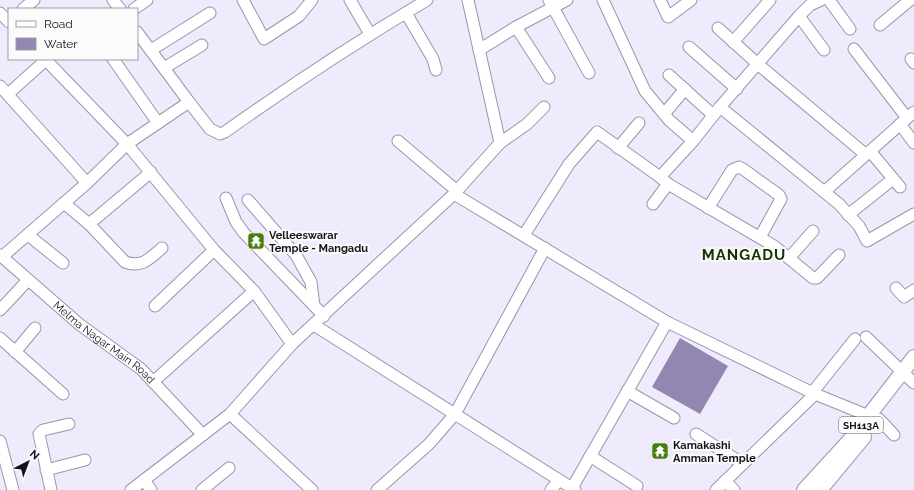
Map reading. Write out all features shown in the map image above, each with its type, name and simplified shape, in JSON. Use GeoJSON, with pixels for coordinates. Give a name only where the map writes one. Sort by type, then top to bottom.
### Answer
{"type":"FeatureCollection","features":[{"type":"Feature","properties":{"kind":"main road","name":"SH113A"},"geometry":{"type":"LineString","coordinates":[[820,490],[910,376],[914,357]]}},
{"type":"Feature","properties":{"kind":"main road","name":"SH113A"},"geometry":{"type":"LineString","coordinates":[[804,490],[849,441],[875,419]]}},
{"type":"Feature","properties":{"kind":"street"},"geometry":{"type":"LineString","coordinates":[[24,8],[34,0]]}},
{"type":"Feature","properties":{"kind":"street"},"geometry":{"type":"LineString","coordinates":[[113,0],[119,8]]}},
{"type":"Feature","properties":{"kind":"street"},"geometry":{"type":"LineString","coordinates":[[135,8],[147,0]]}},
{"type":"Feature","properties":{"kind":"street"},"geometry":{"type":"LineString","coordinates":[[243,0],[264,39],[299,16],[312,0]]}},
{"type":"Feature","properties":{"kind":"street"},"geometry":{"type":"LineString","coordinates":[[350,0],[370,34]]}},
{"type":"Feature","properties":{"kind":"street"},"geometry":{"type":"LineString","coordinates":[[138,33],[210,129],[220,134],[370,34],[427,0]]}},
{"type":"Feature","properties":{"kind":"street"},"geometry":{"type":"LineString","coordinates":[[468,0],[500,143]]}},
{"type":"Feature","properties":{"kind":"street"},"geometry":{"type":"LineString","coordinates":[[479,50],[551,4],[567,0]]}},
{"type":"Feature","properties":{"kind":"street"},"geometry":{"type":"LineString","coordinates":[[603,0],[645,91],[664,114],[693,141]]}},
{"type":"Feature","properties":{"kind":"street"},"geometry":{"type":"LineString","coordinates":[[660,0],[668,17],[691,0]]}},
{"type":"Feature","properties":{"kind":"street"},"geometry":{"type":"LineString","coordinates":[[733,42],[770,0]]}},
{"type":"Feature","properties":{"kind":"street"},"geometry":{"type":"LineString","coordinates":[[653,204],[664,181],[716,111],[799,16],[810,5],[821,0]]}},
{"type":"Feature","properties":{"kind":"street"},"geometry":{"type":"LineString","coordinates":[[829,0],[850,29]]}},
{"type":"Feature","properties":{"kind":"street"},"geometry":{"type":"LineString","coordinates":[[880,26],[910,0]]}},
{"type":"Feature","properties":{"kind":"street"},"geometry":{"type":"LineString","coordinates":[[551,4],[589,73]]}},
{"type":"Feature","properties":{"kind":"street"},"geometry":{"type":"LineString","coordinates":[[406,12],[433,59],[436,70]]}},
{"type":"Feature","properties":{"kind":"street"},"geometry":{"type":"LineString","coordinates":[[0,13],[8,20]]}},
{"type":"Feature","properties":{"kind":"street"},"geometry":{"type":"LineString","coordinates":[[150,50],[210,13]]}},
{"type":"Feature","properties":{"kind":"street"},"geometry":{"type":"LineString","coordinates":[[799,16],[824,50]]}},
{"type":"Feature","properties":{"kind":"street"},"geometry":{"type":"LineString","coordinates":[[516,27],[549,78]]}},
{"type":"Feature","properties":{"kind":"street"},"geometry":{"type":"LineString","coordinates":[[718,28],[758,64],[867,152],[896,183],[848,215]]}},
{"type":"Feature","properties":{"kind":"street"},"geometry":{"type":"LineString","coordinates":[[164,68],[202,45]]}},
{"type":"Feature","properties":{"kind":"street"},"geometry":{"type":"LineString","coordinates":[[689,47],[736,89]]}},
{"type":"Feature","properties":{"kind":"street"},"geometry":{"type":"LineString","coordinates":[[854,49],[907,118],[914,143]]}},
{"type":"Feature","properties":{"kind":"street"},"geometry":{"type":"LineString","coordinates":[[8,94],[45,60]]}},
{"type":"Feature","properties":{"kind":"street"},"geometry":{"type":"LineString","coordinates":[[47,60],[127,144],[214,250],[254,291],[292,344]]}},
{"type":"Feature","properties":{"kind":"street"},"geometry":{"type":"LineString","coordinates":[[114,60],[158,123]]}},
{"type":"Feature","properties":{"kind":"street"},"geometry":{"type":"LineString","coordinates":[[669,75],[685,89],[824,192],[859,226],[867,241],[914,214]]}},
{"type":"Feature","properties":{"kind":"street"},"geometry":{"type":"LineString","coordinates":[[0,86],[87,183]]}},
{"type":"Feature","properties":{"kind":"street"},"geometry":{"type":"LineString","coordinates":[[664,114],[685,89]]}},
{"type":"Feature","properties":{"kind":"street"},"geometry":{"type":"LineString","coordinates":[[2,256],[87,183],[127,144],[189,102]]}},
{"type":"Feature","properties":{"kind":"street"},"geometry":{"type":"LineString","coordinates":[[131,490],[230,414],[292,344],[456,193],[500,143],[527,124],[544,107]]}},
{"type":"Feature","properties":{"kind":"street"},"geometry":{"type":"LineString","coordinates":[[824,192],[867,152],[907,118]]}},
{"type":"Feature","properties":{"kind":"street"},"geometry":{"type":"LineString","coordinates":[[618,148],[639,123]]}},
{"type":"Feature","properties":{"kind":"street"},"geometry":{"type":"LineString","coordinates":[[524,235],[569,164],[597,132],[664,181],[760,237],[790,257],[813,278],[817,278],[839,255]]}},
{"type":"Feature","properties":{"kind":"street"},"geometry":{"type":"LineString","coordinates":[[398,141],[456,193],[667,322],[814,394],[875,419],[894,435]]}},
{"type":"Feature","properties":{"kind":"street"},"geometry":{"type":"LineString","coordinates":[[708,208],[732,170],[739,167],[779,195],[781,199],[760,237]]}},
{"type":"Feature","properties":{"kind":"street"},"geometry":{"type":"LineString","coordinates":[[90,224],[151,172]]}},
{"type":"Feature","properties":{"kind":"street"},"geometry":{"type":"LineString","coordinates":[[226,198],[236,222],[244,233],[324,316]]}},
{"type":"Feature","properties":{"kind":"street"},"geometry":{"type":"LineString","coordinates":[[248,200],[296,255],[311,282],[314,306]]}},
{"type":"Feature","properties":{"kind":"street"},"geometry":{"type":"LineString","coordinates":[[64,203],[90,224],[125,262],[132,264],[145,263],[162,248]]}},
{"type":"Feature","properties":{"kind":"street"},"geometry":{"type":"LineString","coordinates":[[790,257],[813,231]]}},
{"type":"Feature","properties":{"kind":"street"},"geometry":{"type":"LineString","coordinates":[[28,234],[63,263]]}},
{"type":"Feature","properties":{"kind":"street"},"geometry":{"type":"LineString","coordinates":[[378,490],[429,444],[455,414],[545,248]]}},
{"type":"Feature","properties":{"kind":"street"},"geometry":{"type":"LineString","coordinates":[[154,306],[214,250]]}},
{"type":"Feature","properties":{"kind":"street","name":"Melma Nagar Main Road"},"geometry":{"type":"LineString","coordinates":[[2,256],[79,324],[141,369],[203,434]]}},
{"type":"Feature","properties":{"kind":"street"},"geometry":{"type":"LineString","coordinates":[[0,310],[28,280]]}},
{"type":"Feature","properties":{"kind":"street"},"geometry":{"type":"LineString","coordinates":[[896,288],[904,297],[914,290]]}},
{"type":"Feature","properties":{"kind":"street"},"geometry":{"type":"LineString","coordinates":[[153,382],[254,291]]}},
{"type":"Feature","properties":{"kind":"street"},"geometry":{"type":"LineString","coordinates":[[314,325],[574,489],[590,456],[667,322]]}},
{"type":"Feature","properties":{"kind":"street"},"geometry":{"type":"LineString","coordinates":[[15,352],[35,328]]}},
{"type":"Feature","properties":{"kind":"street"},"geometry":{"type":"LineString","coordinates":[[0,338],[63,394]]}},
{"type":"Feature","properties":{"kind":"street"},"geometry":{"type":"LineString","coordinates":[[716,490],[814,394],[860,338],[910,376]]}},
{"type":"Feature","properties":{"kind":"street"},"geometry":{"type":"LineString","coordinates":[[627,392],[674,418]]}},
{"type":"Feature","properties":{"kind":"street"},"geometry":{"type":"LineString","coordinates":[[230,414],[312,490]]}},
{"type":"Feature","properties":{"kind":"street"},"geometry":{"type":"LineString","coordinates":[[51,490],[39,434],[43,430],[69,424]]}},
{"type":"Feature","properties":{"kind":"street"},"geometry":{"type":"LineString","coordinates":[[696,434],[743,464]]}},
{"type":"Feature","properties":{"kind":"street"},"geometry":{"type":"LineString","coordinates":[[0,441],[13,490]]}},
{"type":"Feature","properties":{"kind":"street"},"geometry":{"type":"LineString","coordinates":[[590,456],[638,489]]}},
{"type":"Feature","properties":{"kind":"street"},"geometry":{"type":"LineString","coordinates":[[46,470],[85,460]]}},
{"type":"Feature","properties":{"kind":"street"},"geometry":{"type":"LineString","coordinates":[[202,490],[230,468]]}},
{"type":"Feature","properties":{"kind":"street"},"geometry":{"type":"LineString","coordinates":[[144,480],[151,490]]}},
{"type":"Feature","properties":{"kind":"street"},"geometry":{"type":"LineString","coordinates":[[551,490],[559,480]]}},
{"type":"Feature","properties":{"kind":"street"},"geometry":{"type":"LineString","coordinates":[[725,482],[734,490]]}},
{"type":"Feature","properties":{"kind":"water"},"geometry":{"type":"Polygon","coordinates":[[[680,338],[728,366],[700,414],[652,387],[680,338]]]}},
{"type":"Feature","properties":{"kind":"place","name":"Velleeswarar Temple - Mangadu"},"geometry":{"type":"Point","coordinates":[256,241]}},
{"type":"Feature","properties":{"kind":"place","name":"Kamakashi Amman Temple"},"geometry":{"type":"Point","coordinates":[660,451]}},
{"type":"Feature","properties":{"kind":"district","name":"MANGADU"},"geometry":{"type":"Point","coordinates":[744,255]}}]}
